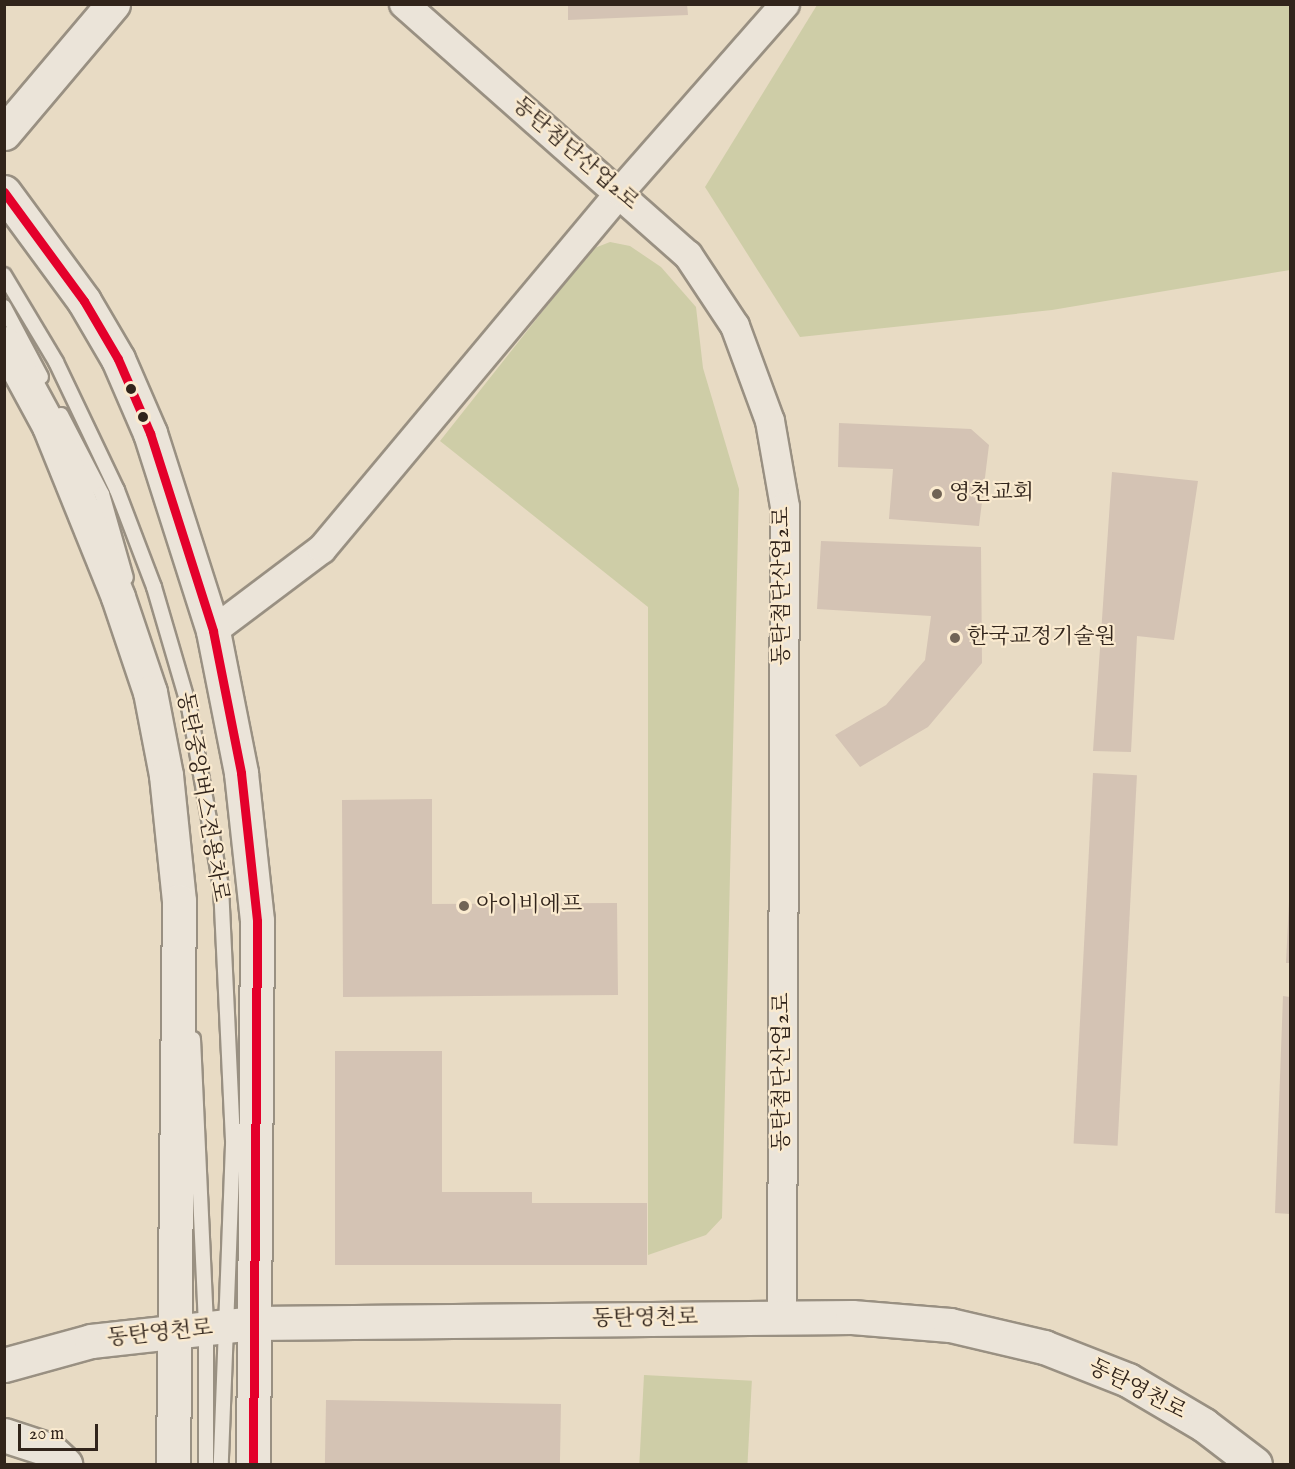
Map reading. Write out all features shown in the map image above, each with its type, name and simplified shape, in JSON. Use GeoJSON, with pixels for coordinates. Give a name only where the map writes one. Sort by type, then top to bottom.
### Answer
{"type":"FeatureCollection","features":[{"type":"Feature","properties":{"kind":"main road"},"geometry":{"type":"LineString","coordinates":[[4,133],[112,4]]}},
{"type":"Feature","properties":{"kind":"main road"},"geometry":{"type":"LineString","coordinates":[[4,192],[84,301],[118,359],[150,433],[213,631],[241,773],[257,921],[216,1327],[173,1464]]}},
{"type":"Feature","properties":{"kind":"main road"},"geometry":{"type":"LineString","coordinates":[[4,343],[49,426],[118,597],[150,692],[166,775],[216,1327],[253,1464]]}},
{"type":"Feature","properties":{"kind":"main road","name":"동탄영천로"},"geometry":{"type":"LineString","coordinates":[[4,1365],[91,1341],[216,1327],[782,1318],[950,1325],[1044,1347],[1128,1380],[1204,1425],[1255,1464]]}},
{"type":"Feature","properties":{"kind":"main road"},"geometry":{"type":"LineString","coordinates":[[4,1435],[50,1450],[65,1464]]}},
{"type":"Feature","properties":{"kind":"street","name":"동탄첨단산업2로"},"geometry":{"type":"LineString","coordinates":[[404,4],[620,192],[688,255],[735,326],[770,421],[784,507],[782,1318]]}},
{"type":"Feature","properties":{"kind":"street"},"geometry":{"type":"LineString","coordinates":[[213,631],[322,549],[620,192],[785,4]]}},
{"type":"Feature","properties":{"kind":"lane","name":"동탄중앙버스전용차로"},"geometry":{"type":"LineString","coordinates":[[4,275],[56,362],[117,490],[154,587],[189,707],[222,886],[233,1145],[216,1327],[221,1464]]}},
{"type":"Feature","properties":{"kind":"lane"},"geometry":{"type":"LineString","coordinates":[[4,307],[102,494],[181,769],[216,1327],[206,1464]]}},
{"type":"Feature","properties":{"kind":"green space"},"geometry":{"type":"Polygon","coordinates":[[[817,5],[1290,5],[1290,270],[1052,310],[800,337],[705,187],[817,5]]]}},
{"type":"Feature","properties":{"kind":"green space"},"geometry":{"type":"Polygon","coordinates":[[[610,242],[630,246],[661,267],[696,307],[703,368],[739,489],[722,1218],[706,1235],[648,1255],[648,607],[440,441],[592,249],[610,242]]]}},
{"type":"Feature","properties":{"kind":"green space"},"geometry":{"type":"Polygon","coordinates":[[[644,1375],[752,1381],[747,1464],[639,1464],[644,1375]]]}},
{"type":"Feature","properties":{"kind":"building"},"geometry":{"type":"Polygon","coordinates":[[[568,4],[687,4],[688,15],[568,20],[568,4]]]}},
{"type":"Feature","properties":{"kind":"building","name":"영천교회"},"geometry":{"type":"Polygon","coordinates":[[[839,423],[971,429],[989,445],[979,526],[889,519],[893,469],[838,467],[839,423]]]}},
{"type":"Feature","properties":{"kind":"building"},"geometry":{"type":"Polygon","coordinates":[[[1112,472],[1198,481],[1174,640],[1137,636],[1131,752],[1093,751],[1112,472]]]}},
{"type":"Feature","properties":{"kind":"building","name":"한국교정기술원"},"geometry":{"type":"Polygon","coordinates":[[[821,541],[981,547],[982,663],[928,727],[860,767],[835,735],[886,705],[925,660],[931,616],[817,609],[821,541]]]}},
{"type":"Feature","properties":{"kind":"building"},"geometry":{"type":"Polygon","coordinates":[[[1093,773],[1137,775],[1118,1146],[1074,1143],[1093,773]]]}},
{"type":"Feature","properties":{"kind":"building"},"geometry":{"type":"Polygon","coordinates":[[[432,799],[432,904],[617,903],[618,995],[343,997],[342,800],[432,799]]]}},
{"type":"Feature","properties":{"kind":"building"},"geometry":{"type":"Polygon","coordinates":[[[1289,902],[1290,963],[1286,963],[1289,902]]]}},
{"type":"Feature","properties":{"kind":"building"},"geometry":{"type":"Polygon","coordinates":[[[1283,996],[1290,997],[1290,1214],[1275,1213],[1283,996]]]}},
{"type":"Feature","properties":{"kind":"building"},"geometry":{"type":"Polygon","coordinates":[[[335,1051],[442,1051],[442,1192],[532,1192],[532,1203],[647,1203],[647,1265],[335,1265],[335,1051]]]}},
{"type":"Feature","properties":{"kind":"building"},"geometry":{"type":"Polygon","coordinates":[[[326,1400],[561,1404],[560,1464],[325,1464],[326,1400]]]}},
{"type":"Feature","properties":{"kind":"transit line"},"geometry":{"type":"LineString","coordinates":[[4,192],[84,301],[118,359],[150,433],[213,631],[241,773],[257,921],[253,1464]]}},
{"type":"Feature","properties":{"kind":"place","name":"영천교회"},"geometry":{"type":"Point","coordinates":[937,494]}},
{"type":"Feature","properties":{"kind":"place","name":"한국교정기술원"},"geometry":{"type":"Point","coordinates":[955,638]}},
{"type":"Feature","properties":{"kind":"place","name":"아이비에프"},"geometry":{"type":"Point","coordinates":[464,906]}}]}
